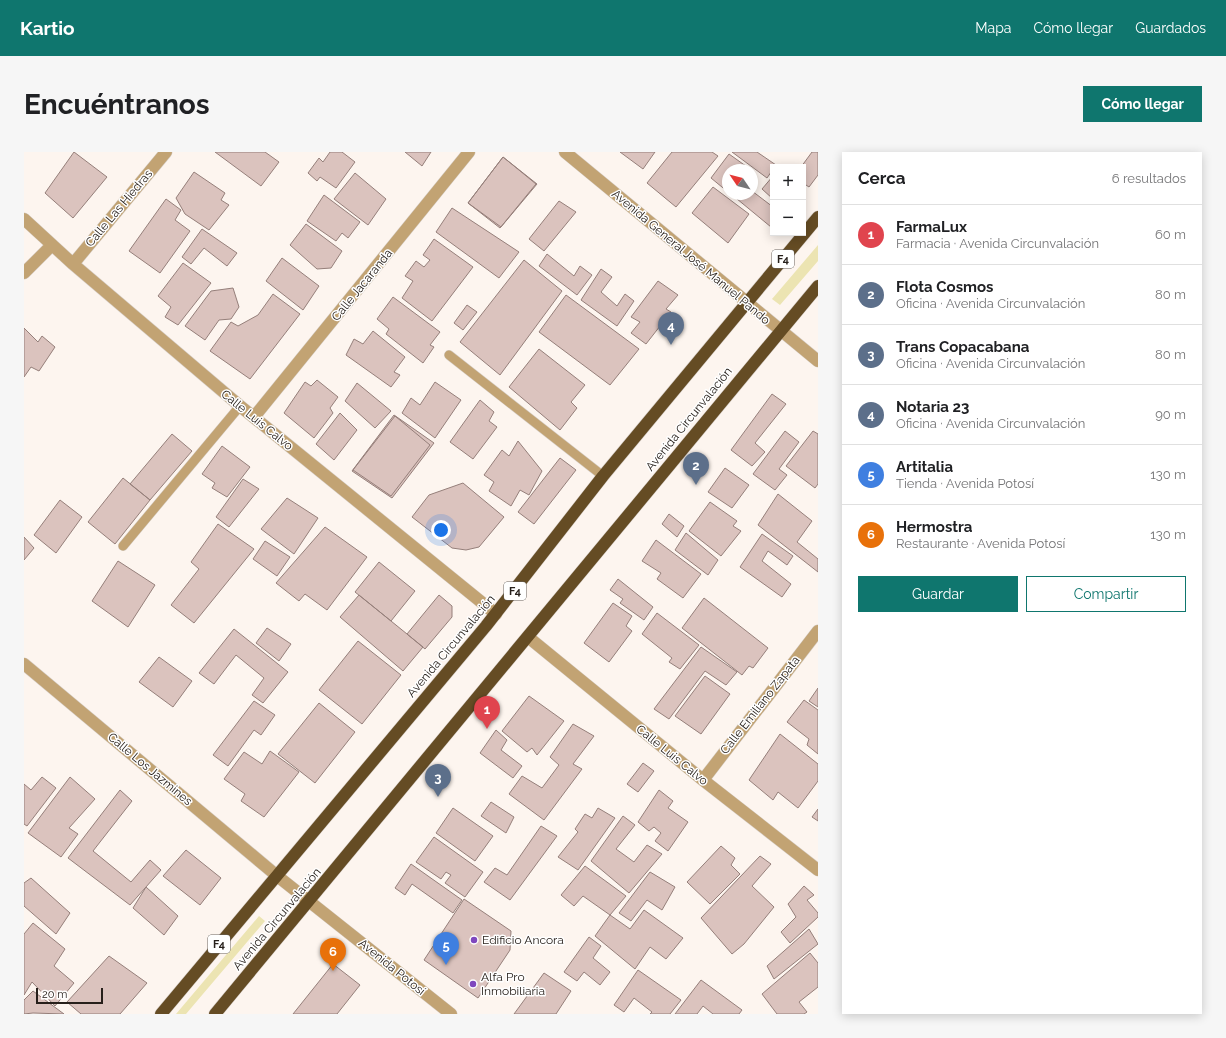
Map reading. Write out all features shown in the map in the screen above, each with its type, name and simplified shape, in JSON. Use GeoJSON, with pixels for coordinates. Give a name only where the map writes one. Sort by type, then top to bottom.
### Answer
{"type":"FeatureCollection","features":[{"type":"Feature","properties":{"kind":"highway","name":"Avenida Circunvalación"},"geometry":{"type":"LineString","coordinates":[[161,1014],[276,874],[496,614],[603,476],[818,217]]}},
{"type":"Feature","properties":{"kind":"highway","name":"Avenida Circunvalación"},"geometry":{"type":"LineString","coordinates":[[215,1014],[818,286]]}},
{"type":"Feature","properties":{"kind":"street","name":"Calle Las Hiedras"},"geometry":{"type":"LineString","coordinates":[[73,264],[166,152]]}},
{"type":"Feature","properties":{"kind":"street","name":"Calle Jacaranda"},"geometry":{"type":"LineString","coordinates":[[254,417],[469,152]]}},
{"type":"Feature","properties":{"kind":"street","name":"Avenida General José Manuel Pando"},"geometry":{"type":"LineString","coordinates":[[565,152],[818,361]]}},
{"type":"Feature","properties":{"kind":"street","name":"Calle Luis Calvo"},"geometry":{"type":"LineString","coordinates":[[24,219],[73,264],[240,406],[496,614]]}},
{"type":"Feature","properties":{"kind":"street"},"geometry":{"type":"LineString","coordinates":[[24,273],[52,245]]}},
{"type":"Feature","properties":{"kind":"street","name":"Calle Emiliano Zapata"},"geometry":{"type":"LineString","coordinates":[[703,780],[818,630]]}},
{"type":"Feature","properties":{"kind":"street","name":"Calle Luis Calvo"},"geometry":{"type":"LineString","coordinates":[[528,637],[703,780],[818,870]]}},
{"type":"Feature","properties":{"kind":"street","name":"Calle Los Jazmines"},"geometry":{"type":"LineString","coordinates":[[24,664],[276,874]]}},
{"type":"Feature","properties":{"kind":"street","name":"Avenida Potosí"},"geometry":{"type":"LineString","coordinates":[[276,874],[451,1014]]}},
{"type":"Feature","properties":{"kind":"lane"},"geometry":{"type":"LineString","coordinates":[[449,355],[603,476]]}},
{"type":"Feature","properties":{"kind":"lane"},"geometry":{"type":"LineString","coordinates":[[123,546],[240,406]]}},
{"type":"Feature","properties":{"kind":"shaded area"},"geometry":{"type":"Polygon","coordinates":[[[818,245],[818,261],[780,305],[772,299],[818,245]]]}},
{"type":"Feature","properties":{"kind":"shaded area"},"geometry":{"type":"Polygon","coordinates":[[[259,916],[265,921],[186,1014],[176,1014],[259,916]]]}},
{"type":"Feature","properties":{"kind":"building"},"geometry":{"type":"Polygon","coordinates":[[[74,152],[107,177],[73,218],[45,193],[74,152]]]}},
{"type":"Feature","properties":{"kind":"building"},"geometry":{"type":"Polygon","coordinates":[[[215,152],[265,152],[279,162],[261,186],[215,152]]]}},
{"type":"Feature","properties":{"kind":"building"},"geometry":{"type":"Polygon","coordinates":[[[330,152],[342,152],[355,162],[336,188],[320,177],[317,181],[308,173],[319,158],[323,162],[330,152]]]}},
{"type":"Feature","properties":{"kind":"building"},"geometry":{"type":"Polygon","coordinates":[[[405,152],[431,152],[422,166],[405,152]]]}},
{"type":"Feature","properties":{"kind":"building"},"geometry":{"type":"Polygon","coordinates":[[[620,152],[655,152],[643,169],[620,152]]]}},
{"type":"Feature","properties":{"kind":"building"},"geometry":{"type":"Polygon","coordinates":[[[672,152],[712,152],[718,156],[676,207],[647,183],[672,152]]]}},
{"type":"Feature","properties":{"kind":"building"},"geometry":{"type":"Polygon","coordinates":[[[732,152],[757,152],[775,164],[770,164],[770,174],[767,178],[758,171],[758,164],[748,164],[732,152]]]}},
{"type":"Feature","properties":{"kind":"building"},"geometry":{"type":"Polygon","coordinates":[[[812,152],[818,152],[818,175],[809,187],[806,185],[806,164],[803,164],[812,152]]]}},
{"type":"Feature","properties":{"kind":"building"},"geometry":{"type":"Polygon","coordinates":[[[729,154],[743,164],[722,164],[722,187],[711,178],[729,154]]]}},
{"type":"Feature","properties":{"kind":"building"},"geometry":{"type":"Polygon","coordinates":[[[503,157],[537,184],[501,227],[468,203],[503,157]]]}},
{"type":"Feature","properties":{"kind":"building"},"geometry":{"type":"Polygon","coordinates":[[[503,157],[536,184],[500,228],[468,203],[503,157]]]}},
{"type":"Feature","properties":{"kind":"building"},"geometry":{"type":"Polygon","coordinates":[[[194,172],[225,193],[221,200],[229,205],[209,230],[185,214],[176,198],[194,172]]]}},
{"type":"Feature","properties":{"kind":"building"},"geometry":{"type":"Polygon","coordinates":[[[355,173],[386,199],[368,225],[334,199],[355,173]]]}},
{"type":"Feature","properties":{"kind":"building"},"geometry":{"type":"Polygon","coordinates":[[[770,180],[770,196],[762,189],[770,180]]]}},
{"type":"Feature","properties":{"kind":"building"},"geometry":{"type":"Polygon","coordinates":[[[713,187],[722,194],[722,200],[730,200],[749,214],[728,243],[692,213],[713,187]]]}},
{"type":"Feature","properties":{"kind":"building"},"geometry":{"type":"Polygon","coordinates":[[[324,195],[360,222],[348,238],[342,233],[336,241],[307,221],[324,195]]]}},
{"type":"Feature","properties":{"kind":"building"},"geometry":{"type":"Polygon","coordinates":[[[758,196],[770,205],[770,226],[738,200],[758,200],[758,196]]]}},
{"type":"Feature","properties":{"kind":"building"},"geometry":{"type":"Polygon","coordinates":[[[166,199],[181,210],[175,220],[190,231],[160,273],[129,251],[166,199]]]}},
{"type":"Feature","properties":{"kind":"building"},"geometry":{"type":"Polygon","coordinates":[[[559,201],[576,212],[544,251],[529,239],[559,201]]]}},
{"type":"Feature","properties":{"kind":"building"},"geometry":{"type":"Polygon","coordinates":[[[452,208],[519,252],[499,278],[436,232],[452,208]]]}},
{"type":"Feature","properties":{"kind":"building"},"geometry":{"type":"Polygon","coordinates":[[[306,224],[342,251],[331,268],[317,269],[290,245],[306,224]]]}},
{"type":"Feature","properties":{"kind":"building"},"geometry":{"type":"Polygon","coordinates":[[[202,229],[237,253],[227,266],[204,248],[191,264],[182,257],[202,229]]]}},
{"type":"Feature","properties":{"kind":"building"},"geometry":{"type":"Polygon","coordinates":[[[434,239],[473,267],[432,321],[402,298],[413,281],[405,276],[416,261],[424,267],[430,260],[423,255],[434,239]]]}},
{"type":"Feature","properties":{"kind":"building"},"geometry":{"type":"Polygon","coordinates":[[[547,254],[574,276],[580,266],[592,275],[577,295],[539,266],[547,254]]]}},
{"type":"Feature","properties":{"kind":"building"},"geometry":{"type":"Polygon","coordinates":[[[282,258],[319,286],[303,310],[266,281],[282,258]]]}},
{"type":"Feature","properties":{"kind":"building"},"geometry":{"type":"Polygon","coordinates":[[[524,260],[562,291],[500,375],[460,342],[524,260]]]}},
{"type":"Feature","properties":{"kind":"building"},"geometry":{"type":"Polygon","coordinates":[[[183,263],[211,283],[178,325],[165,317],[171,307],[158,296],[183,263]]]}},
{"type":"Feature","properties":{"kind":"building"},"geometry":{"type":"Polygon","coordinates":[[[601,269],[612,277],[601,292],[617,306],[625,294],[634,301],[617,326],[581,300],[601,269]]]}},
{"type":"Feature","properties":{"kind":"building"},"geometry":{"type":"Polygon","coordinates":[[[658,281],[678,295],[666,309],[671,312],[646,344],[631,333],[640,322],[631,317],[658,281]]]}},
{"type":"Feature","properties":{"kind":"building"},"geometry":{"type":"Polygon","coordinates":[[[233,288],[239,307],[231,319],[219,320],[205,340],[185,326],[211,291],[233,288]]]}},
{"type":"Feature","properties":{"kind":"building"},"geometry":{"type":"Polygon","coordinates":[[[273,294],[300,314],[250,379],[210,351],[231,322],[238,326],[258,315],[273,294]]]}},
{"type":"Feature","properties":{"kind":"building"},"geometry":{"type":"Polygon","coordinates":[[[566,295],[639,349],[610,385],[539,332],[566,295]]]}},
{"type":"Feature","properties":{"kind":"building"},"geometry":{"type":"Polygon","coordinates":[[[393,297],[440,332],[430,345],[434,347],[423,363],[386,334],[389,329],[377,319],[393,297]]]}},
{"type":"Feature","properties":{"kind":"building"},"geometry":{"type":"Polygon","coordinates":[[[467,305],[477,312],[463,330],[454,323],[467,305]]]}},
{"type":"Feature","properties":{"kind":"building"},"geometry":{"type":"Polygon","coordinates":[[[24,328],[38,342],[42,336],[55,347],[39,371],[31,367],[24,377],[24,328]]]}},
{"type":"Feature","properties":{"kind":"building"},"geometry":{"type":"Polygon","coordinates":[[[373,331],[405,357],[394,372],[400,375],[391,387],[346,355],[354,339],[363,344],[373,331]]]}},
{"type":"Feature","properties":{"kind":"building"},"geometry":{"type":"Polygon","coordinates":[[[539,349],[585,385],[571,402],[577,408],[560,430],[509,387],[539,349]]]}},
{"type":"Feature","properties":{"kind":"building"},"geometry":{"type":"Polygon","coordinates":[[[317,380],[338,397],[330,408],[333,413],[314,438],[284,413],[305,382],[311,386],[317,380]]]}},
{"type":"Feature","properties":{"kind":"building"},"geometry":{"type":"Polygon","coordinates":[[[435,382],[461,400],[435,438],[402,413],[411,398],[420,405],[435,382]]]}},
{"type":"Feature","properties":{"kind":"building"},"geometry":{"type":"Polygon","coordinates":[[[357,383],[391,411],[375,428],[345,401],[357,383]]]}},
{"type":"Feature","properties":{"kind":"building"},"geometry":{"type":"Polygon","coordinates":[[[772,394],[786,404],[755,443],[765,452],[752,466],[731,450],[772,394]]]}},
{"type":"Feature","properties":{"kind":"building"},"geometry":{"type":"Polygon","coordinates":[[[480,400],[494,412],[489,421],[497,427],[473,459],[450,442],[480,400]]]}},
{"type":"Feature","properties":{"kind":"building"},"geometry":{"type":"Polygon","coordinates":[[[340,413],[357,430],[334,460],[316,444],[340,413]]]}},
{"type":"Feature","properties":{"kind":"building"},"geometry":{"type":"Polygon","coordinates":[[[394,415],[434,443],[392,498],[352,471],[394,415]]]}},
{"type":"Feature","properties":{"kind":"building"},"geometry":{"type":"Polygon","coordinates":[[[395,416],[430,445],[391,496],[353,470],[395,416]]]}},
{"type":"Feature","properties":{"kind":"building"},"geometry":{"type":"Polygon","coordinates":[[[785,431],[799,442],[779,469],[787,475],[775,490],[753,474],[785,431]]]}},
{"type":"Feature","properties":{"kind":"building"},"geometry":{"type":"Polygon","coordinates":[[[813,431],[818,434],[818,484],[815,488],[786,466],[813,431]]]}},
{"type":"Feature","properties":{"kind":"building"},"geometry":{"type":"Polygon","coordinates":[[[172,434],[192,451],[150,500],[130,484],[172,434]]]}},
{"type":"Feature","properties":{"kind":"building"},"geometry":{"type":"Polygon","coordinates":[[[518,441],[542,471],[529,495],[520,490],[511,506],[489,491],[494,482],[484,475],[502,450],[509,456],[518,441]]]}},
{"type":"Feature","properties":{"kind":"building"},"geometry":{"type":"Polygon","coordinates":[[[222,446],[250,467],[227,497],[212,488],[215,483],[202,474],[222,446]]]}},
{"type":"Feature","properties":{"kind":"building"},"geometry":{"type":"Polygon","coordinates":[[[560,458],[576,470],[534,524],[518,512],[560,458]]]}},
{"type":"Feature","properties":{"kind":"building"},"geometry":{"type":"Polygon","coordinates":[[[725,468],[749,485],[732,508],[708,492],[725,468]]]}},
{"type":"Feature","properties":{"kind":"building"},"geometry":{"type":"Polygon","coordinates":[[[123,478],[150,500],[115,544],[88,522],[123,478]]]}},
{"type":"Feature","properties":{"kind":"building"},"geometry":{"type":"Polygon","coordinates":[[[243,479],[259,489],[229,527],[216,517],[243,479]]]}},
{"type":"Feature","properties":{"kind":"building"},"geometry":{"type":"Polygon","coordinates":[[[463,483],[504,517],[479,547],[466,550],[452,548],[412,517],[429,495],[463,483]]]}},
{"type":"Feature","properties":{"kind":"building"},"geometry":{"type":"Polygon","coordinates":[[[778,494],[812,521],[797,542],[818,559],[818,572],[758,525],[778,494]]]}},
{"type":"Feature","properties":{"kind":"building"},"geometry":{"type":"Polygon","coordinates":[[[287,498],[318,518],[294,554],[261,529],[287,498]]]}},
{"type":"Feature","properties":{"kind":"building"},"geometry":{"type":"Polygon","coordinates":[[[60,500],[82,517],[56,553],[34,535],[60,500]]]}},
{"type":"Feature","properties":{"kind":"building"},"geometry":{"type":"Polygon","coordinates":[[[710,502],[737,521],[733,526],[741,531],[721,556],[689,531],[710,502]]]}},
{"type":"Feature","properties":{"kind":"building"},"geometry":{"type":"Polygon","coordinates":[[[669,514],[684,526],[677,537],[662,524],[669,514]]]}},
{"type":"Feature","properties":{"kind":"building"},"geometry":{"type":"Polygon","coordinates":[[[218,524],[254,549],[194,623],[171,605],[199,569],[191,562],[218,524]]]}},
{"type":"Feature","properties":{"kind":"building"},"geometry":{"type":"Polygon","coordinates":[[[325,527],[367,557],[327,610],[305,594],[299,601],[276,583],[325,527]]]}},
{"type":"Feature","properties":{"kind":"building"},"geometry":{"type":"Polygon","coordinates":[[[686,533],[718,560],[708,575],[675,550],[686,533]]]}},
{"type":"Feature","properties":{"kind":"building"},"geometry":{"type":"Polygon","coordinates":[[[762,534],[793,556],[787,565],[768,551],[762,561],[791,584],[782,597],[740,567],[762,534]]]}},
{"type":"Feature","properties":{"kind":"building"},"geometry":{"type":"Polygon","coordinates":[[[24,537],[34,548],[24,560],[24,537]]]}},
{"type":"Feature","properties":{"kind":"building"},"geometry":{"type":"Polygon","coordinates":[[[656,540],[701,574],[683,598],[657,579],[661,573],[642,561],[656,540]]]}},
{"type":"Feature","properties":{"kind":"building"},"geometry":{"type":"Polygon","coordinates":[[[265,541],[290,557],[277,576],[253,559],[265,541]]]}},
{"type":"Feature","properties":{"kind":"building"},"geometry":{"type":"Polygon","coordinates":[[[118,561],[155,585],[128,627],[92,601],[118,561]]]}},
{"type":"Feature","properties":{"kind":"building"},"geometry":{"type":"Polygon","coordinates":[[[379,562],[415,591],[391,621],[355,592],[379,562]]]}},
{"type":"Feature","properties":{"kind":"building"},"geometry":{"type":"Polygon","coordinates":[[[618,579],[653,607],[644,620],[620,603],[623,599],[610,590],[618,579]]]}},
{"type":"Feature","properties":{"kind":"building"},"geometry":{"type":"Polygon","coordinates":[[[359,595],[423,647],[403,671],[340,617],[359,595]]]}},
{"type":"Feature","properties":{"kind":"building"},"geometry":{"type":"Polygon","coordinates":[[[439,595],[452,606],[452,617],[425,649],[407,634],[439,595]]]}},
{"type":"Feature","properties":{"kind":"building"},"geometry":{"type":"Polygon","coordinates":[[[704,598],[768,648],[753,668],[749,666],[742,675],[682,628],[704,598]]]}},
{"type":"Feature","properties":{"kind":"building"},"geometry":{"type":"Polygon","coordinates":[[[613,603],[632,616],[626,626],[632,631],[609,662],[584,643],[613,603]]]}},
{"type":"Feature","properties":{"kind":"building"},"geometry":{"type":"Polygon","coordinates":[[[657,613],[699,645],[680,669],[669,662],[672,658],[642,634],[657,613]]]}},
{"type":"Feature","properties":{"kind":"building"},"geometry":{"type":"Polygon","coordinates":[[[267,628],[291,644],[279,661],[256,643],[267,628]]]}},
{"type":"Feature","properties":{"kind":"building"},"geometry":{"type":"Polygon","coordinates":[[[234,629],[288,672],[263,703],[252,695],[264,678],[236,655],[214,684],[199,673],[234,629]]]}},
{"type":"Feature","properties":{"kind":"building"},"geometry":{"type":"Polygon","coordinates":[[[358,641],[401,675],[362,724],[319,690],[358,641]]]}},
{"type":"Feature","properties":{"kind":"building"},"geometry":{"type":"Polygon","coordinates":[[[701,647],[737,672],[726,685],[705,671],[669,719],[654,709],[701,647]]]}},
{"type":"Feature","properties":{"kind":"building"},"geometry":{"type":"Polygon","coordinates":[[[159,657],[192,681],[173,707],[139,682],[159,657]]]}},
{"type":"Feature","properties":{"kind":"building"},"geometry":{"type":"Polygon","coordinates":[[[705,676],[730,694],[701,734],[675,716],[705,676]]]}},
{"type":"Feature","properties":{"kind":"building"},"geometry":{"type":"Polygon","coordinates":[[[818,688],[818,707],[809,701],[818,688]]]}},
{"type":"Feature","properties":{"kind":"building"},"geometry":{"type":"Polygon","coordinates":[[[529,696],[564,721],[537,755],[532,748],[527,752],[502,731],[529,696]]]}},
{"type":"Feature","properties":{"kind":"building"},"geometry":{"type":"Polygon","coordinates":[[[804,700],[818,710],[818,754],[807,745],[809,739],[787,722],[804,700]]]}},
{"type":"Feature","properties":{"kind":"building"},"geometry":{"type":"Polygon","coordinates":[[[254,701],[275,715],[261,735],[254,730],[228,766],[213,755],[254,701]]]}},
{"type":"Feature","properties":{"kind":"building"},"geometry":{"type":"Polygon","coordinates":[[[319,703],[355,732],[315,783],[278,754],[319,703]]]}},
{"type":"Feature","properties":{"kind":"building"},"geometry":{"type":"Polygon","coordinates":[[[573,724],[594,736],[573,764],[582,769],[544,820],[509,794],[522,776],[542,788],[559,765],[550,757],[573,724]]]}},
{"type":"Feature","properties":{"kind":"building"},"geometry":{"type":"Polygon","coordinates":[[[496,730],[507,740],[501,750],[522,766],[513,778],[480,753],[496,730]]]}},
{"type":"Feature","properties":{"kind":"building"},"geometry":{"type":"Polygon","coordinates":[[[780,734],[818,764],[818,781],[798,808],[778,792],[773,800],[749,780],[780,734]]]}},
{"type":"Feature","properties":{"kind":"building"},"geometry":{"type":"Polygon","coordinates":[[[270,751],[299,772],[264,817],[241,801],[245,794],[224,779],[244,752],[262,764],[270,751]]]}},
{"type":"Feature","properties":{"kind":"building"},"geometry":{"type":"Polygon","coordinates":[[[643,763],[654,771],[638,792],[627,784],[643,763]]]}},
{"type":"Feature","properties":{"kind":"building"},"geometry":{"type":"Polygon","coordinates":[[[42,777],[56,788],[27,826],[24,824],[24,784],[31,790],[42,777]]]}},
{"type":"Feature","properties":{"kind":"building"},"geometry":{"type":"Polygon","coordinates":[[[70,777],[95,799],[69,828],[78,834],[61,857],[28,833],[70,777]]]}},
{"type":"Feature","properties":{"kind":"building"},"geometry":{"type":"Polygon","coordinates":[[[120,790],[132,801],[93,851],[131,882],[150,860],[161,870],[130,905],[68,858],[120,790]]]}},
{"type":"Feature","properties":{"kind":"building"},"geometry":{"type":"Polygon","coordinates":[[[659,790],[673,801],[668,808],[688,822],[668,851],[655,841],[661,833],[654,827],[649,831],[638,822],[659,790]]]}},
{"type":"Feature","properties":{"kind":"building"},"geometry":{"type":"Polygon","coordinates":[[[491,802],[514,817],[506,833],[481,816],[491,802]]]}},
{"type":"Feature","properties":{"kind":"building"},"geometry":{"type":"Polygon","coordinates":[[[453,808],[493,836],[475,861],[436,833],[453,808]]]}},
{"type":"Feature","properties":{"kind":"building"},"geometry":{"type":"Polygon","coordinates":[[[598,808],[615,818],[578,870],[558,857],[578,832],[575,829],[585,814],[592,818],[598,808]]]}},
{"type":"Feature","properties":{"kind":"building"},"geometry":{"type":"Polygon","coordinates":[[[818,809],[818,821],[812,817],[818,809]]]}},
{"type":"Feature","properties":{"kind":"building"},"geometry":{"type":"Polygon","coordinates":[[[623,816],[635,825],[616,849],[634,862],[647,845],[662,854],[629,893],[591,861],[623,816]]]}},
{"type":"Feature","properties":{"kind":"building"},"geometry":{"type":"Polygon","coordinates":[[[541,826],[557,836],[510,900],[484,882],[495,868],[507,875],[541,826]]]}},
{"type":"Feature","properties":{"kind":"building"},"geometry":{"type":"Polygon","coordinates":[[[434,837],[483,872],[465,897],[445,883],[451,875],[446,872],[441,879],[416,862],[434,837]]]}},
{"type":"Feature","properties":{"kind":"building"},"geometry":{"type":"Polygon","coordinates":[[[721,846],[735,858],[731,865],[740,874],[710,904],[687,882],[721,846]]]}},
{"type":"Feature","properties":{"kind":"building"},"geometry":{"type":"Polygon","coordinates":[[[186,850],[221,878],[200,905],[163,876],[186,850]]]}},
{"type":"Feature","properties":{"kind":"building"},"geometry":{"type":"Polygon","coordinates":[[[760,856],[771,864],[752,886],[774,907],[744,944],[732,954],[701,918],[760,856]]]}},
{"type":"Feature","properties":{"kind":"building"},"geometry":{"type":"Polygon","coordinates":[[[411,864],[462,900],[453,913],[412,884],[405,895],[395,888],[411,864]]]}},
{"type":"Feature","properties":{"kind":"building"},"geometry":{"type":"Polygon","coordinates":[[[585,866],[626,896],[610,915],[583,896],[574,906],[561,895],[585,866]]]}},
{"type":"Feature","properties":{"kind":"building"},"geometry":{"type":"Polygon","coordinates":[[[650,872],[675,887],[662,910],[647,900],[631,921],[619,913],[650,872]]]}},
{"type":"Feature","properties":{"kind":"building"},"geometry":{"type":"Polygon","coordinates":[[[31,878],[70,913],[56,934],[24,906],[24,883],[31,878]]]}},
{"type":"Feature","properties":{"kind":"building"},"geometry":{"type":"Polygon","coordinates":[[[804,886],[814,895],[807,900],[818,913],[818,917],[790,943],[781,932],[796,917],[788,904],[804,886]]]}},
{"type":"Feature","properties":{"kind":"building"},"geometry":{"type":"Polygon","coordinates":[[[146,887],[178,916],[164,935],[133,908],[146,887]]]}},
{"type":"Feature","properties":{"kind":"building","name":"Edificio Ancora"},"geometry":{"type":"Polygon","coordinates":[[[464,899],[511,931],[510,950],[478,998],[424,960],[464,899]]]}},
{"type":"Feature","properties":{"kind":"building"},"geometry":{"type":"Polygon","coordinates":[[[644,910],[683,938],[666,959],[650,947],[635,969],[595,936],[610,915],[630,929],[644,910]]]}},
{"type":"Feature","properties":{"kind":"building"},"geometry":{"type":"Polygon","coordinates":[[[33,923],[65,949],[54,966],[74,983],[55,1006],[32,982],[24,995],[24,934],[33,923]]]}},
{"type":"Feature","properties":{"kind":"building"},"geometry":{"type":"Polygon","coordinates":[[[809,929],[818,944],[774,979],[767,966],[809,929]]]}},
{"type":"Feature","properties":{"kind":"building"},"geometry":{"type":"Polygon","coordinates":[[[589,937],[601,946],[593,958],[610,972],[600,985],[584,972],[577,981],[564,972],[589,937]]]}},
{"type":"Feature","properties":{"kind":"building"},"geometry":{"type":"Polygon","coordinates":[[[810,953],[818,963],[818,987],[799,1002],[807,1012],[804,1014],[777,1014],[762,994],[810,953]]]}},
{"type":"Feature","properties":{"kind":"building"},"geometry":{"type":"Polygon","coordinates":[[[109,956],[147,983],[120,1014],[81,1014],[67,1002],[109,956]]]}},
{"type":"Feature","properties":{"kind":"building"},"geometry":{"type":"Polygon","coordinates":[[[333,964],[360,985],[337,1014],[293,1014],[333,964]]]}},
{"type":"Feature","properties":{"kind":"building"},"geometry":{"type":"Polygon","coordinates":[[[638,970],[681,1000],[670,1014],[650,1014],[652,1012],[634,998],[624,1012],[614,1005],[638,970]]]}},
{"type":"Feature","properties":{"kind":"building"},"geometry":{"type":"Polygon","coordinates":[[[544,973],[571,991],[556,1014],[514,1014],[544,973]]]}},
{"type":"Feature","properties":{"kind":"building"},"geometry":{"type":"Polygon","coordinates":[[[701,980],[742,1010],[739,1014],[713,1014],[703,1006],[697,1014],[675,1014],[701,980]]]}},
{"type":"Feature","properties":{"kind":"building"},"geometry":{"type":"Polygon","coordinates":[[[33,991],[64,1014],[24,1014],[24,1000],[33,991]]]}},
{"type":"Feature","properties":{"kind":"place","name":"Notaria 23"},"geometry":{"type":"Point","coordinates":[671,345]}},
{"type":"Feature","properties":{"kind":"place","name":"Flota Cosmos"},"geometry":{"type":"Point","coordinates":[696,485]}},
{"type":"Feature","properties":{"kind":"place","name":"FarmaLux"},"geometry":{"type":"Point","coordinates":[487,729]}},
{"type":"Feature","properties":{"kind":"place","name":"Trans Copacabana"},"geometry":{"type":"Point","coordinates":[438,797]}},
{"type":"Feature","properties":{"kind":"place","name":"Edificio Ancora"},"geometry":{"type":"Point","coordinates":[474,940]}},
{"type":"Feature","properties":{"kind":"place","name":"Artitalia"},"geometry":{"type":"Point","coordinates":[446,965]}},
{"type":"Feature","properties":{"kind":"place","name":"Hermostra"},"geometry":{"type":"Point","coordinates":[333,971]}},
{"type":"Feature","properties":{"kind":"place","name":"Alfa Pro Inmobiliaria"},"geometry":{"type":"Point","coordinates":[473,984]}}]}
